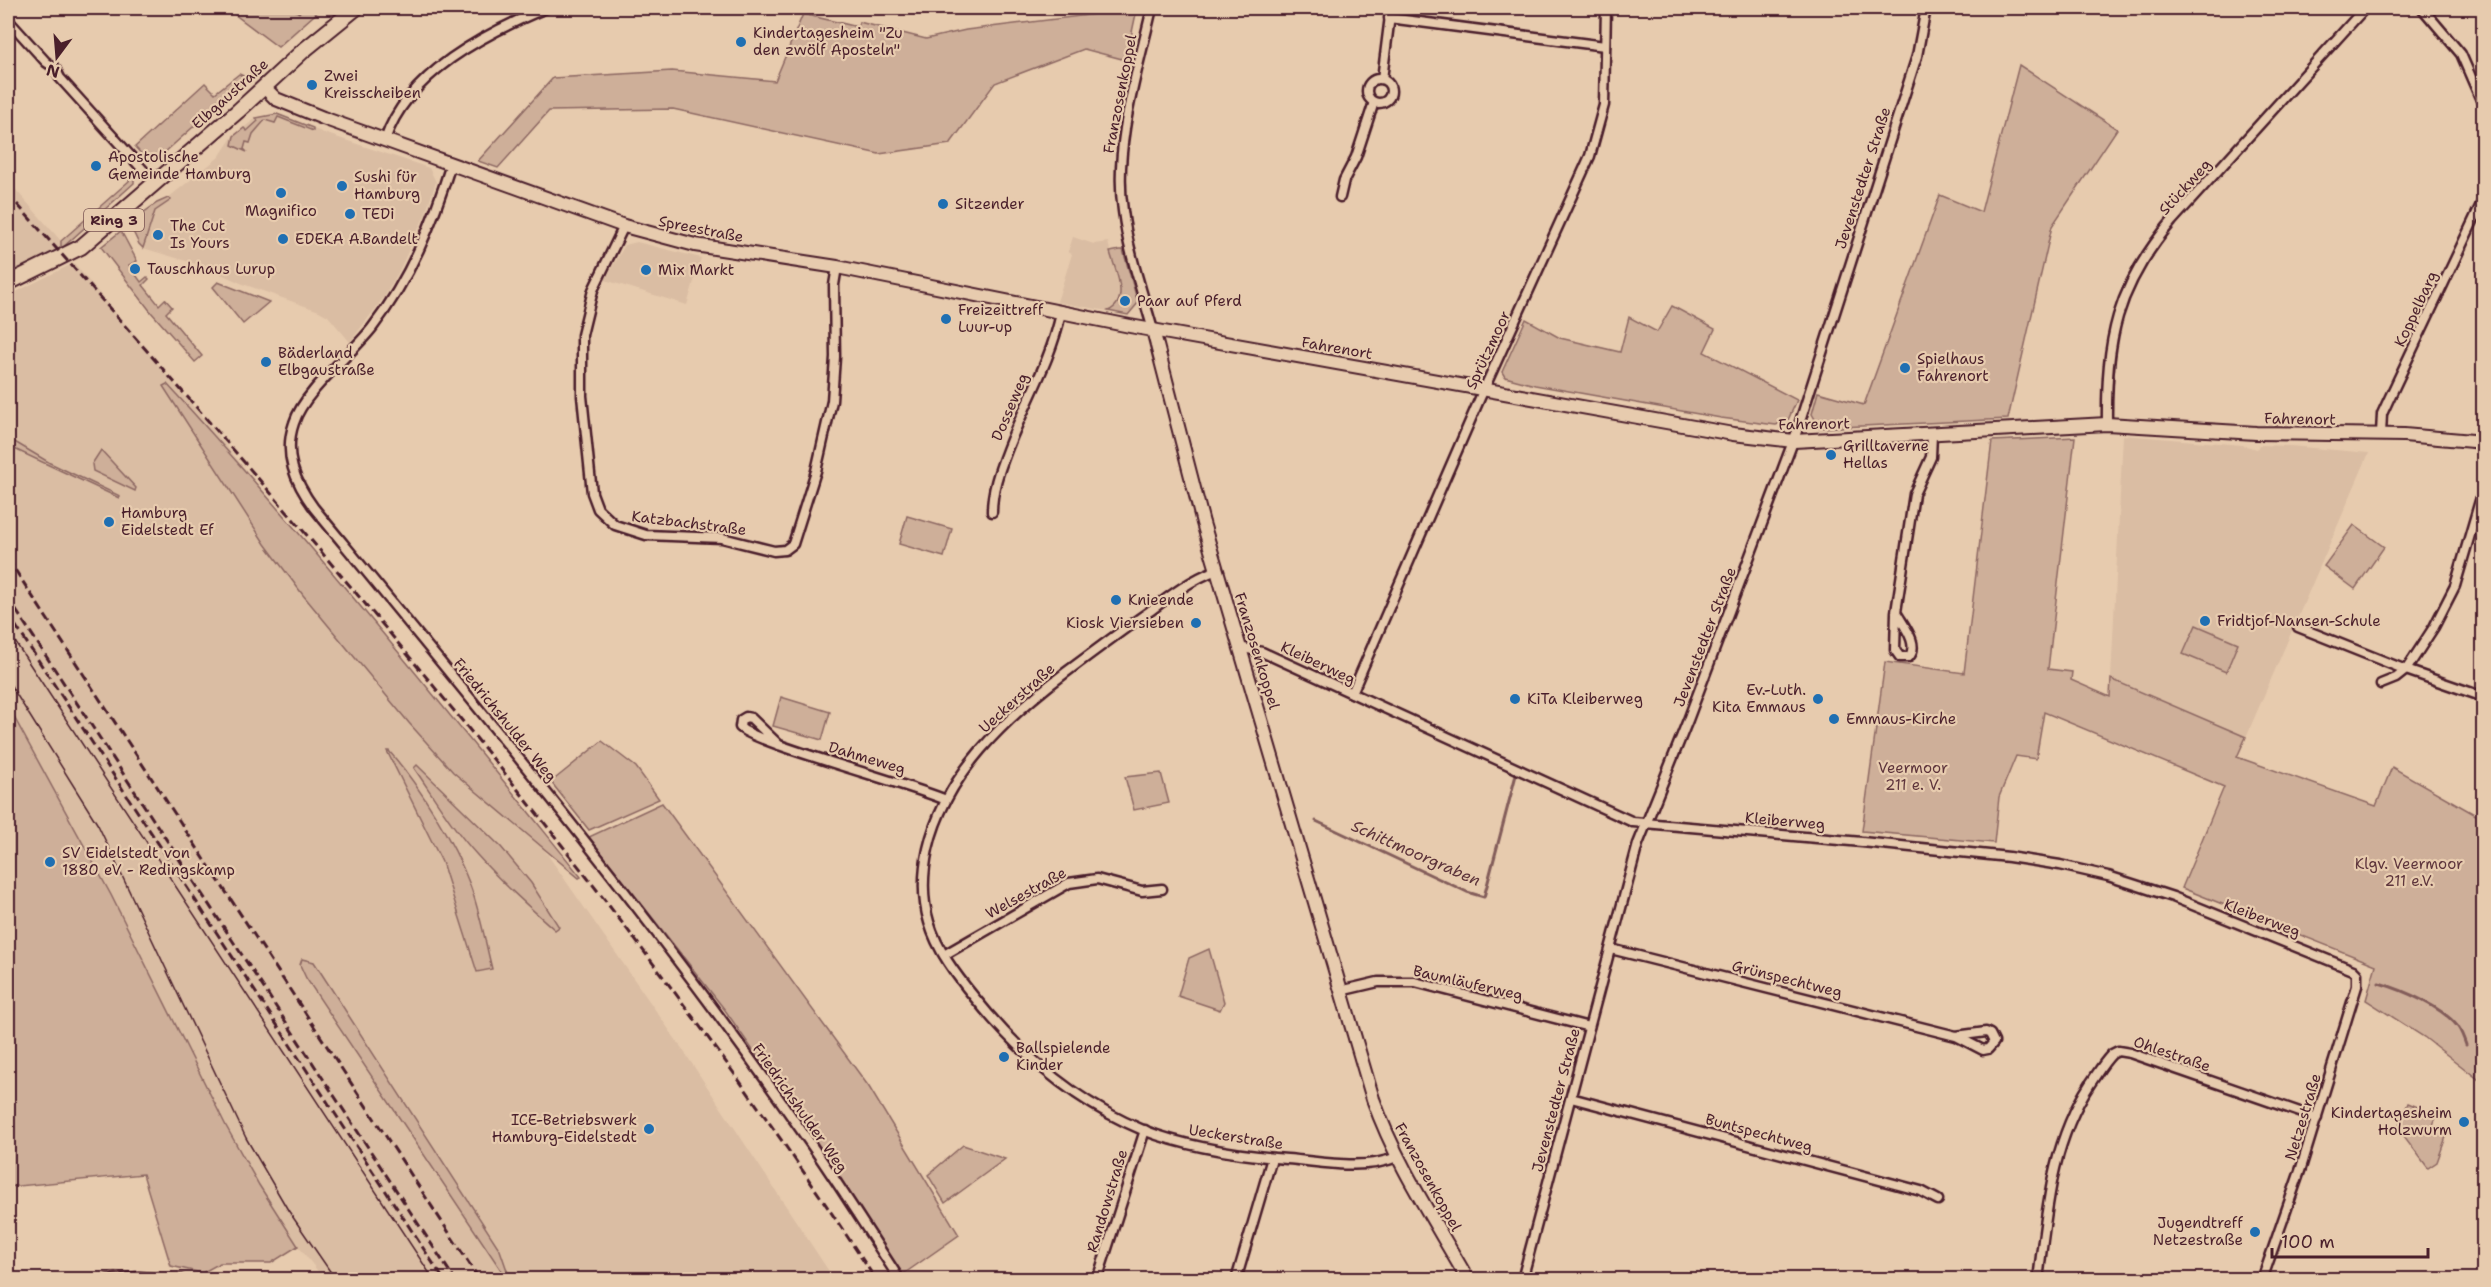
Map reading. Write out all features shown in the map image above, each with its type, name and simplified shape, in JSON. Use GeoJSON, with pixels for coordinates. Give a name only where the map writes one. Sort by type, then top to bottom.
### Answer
{"type":"FeatureCollection","features":[{"type":"Feature","properties":{"kind":"main road","name":"Elbgaustraße"},"geometry":{"type":"LineString","coordinates":[[8,284],[81,247],[303,51],[356,8]]}},
{"type":"Feature","properties":{"kind":"street"},"geometry":{"type":"LineString","coordinates":[[385,140],[392,121],[421,85],[440,67],[480,38],[546,8]]}},
{"type":"Feature","properties":{"kind":"street","name":"Franzosenkoppel"},"geometry":{"type":"LineString","coordinates":[[1152,8],[1127,121],[1121,180],[1122,210],[1129,243],[1193,487],[1373,1099],[1397,1157],[1468,1280]]}},
{"type":"Feature","properties":{"kind":"street"},"geometry":{"type":"LineString","coordinates":[[1382,79],[1391,8]]}},
{"type":"Feature","properties":{"kind":"street","name":"Sprützmoor"},"geometry":{"type":"LineString","coordinates":[[1352,693],[1590,156],[1604,105],[1606,8]]}},
{"type":"Feature","properties":{"kind":"street","name":"Jevenstedter Straße"},"geometry":{"type":"LineString","coordinates":[[1522,1280],[1638,844],[1688,720],[1794,441],[1914,66],[1926,8]]}},
{"type":"Feature","properties":{"kind":"street","name":"Stückweg"},"geometry":{"type":"LineString","coordinates":[[2107,424],[2107,379],[2115,324],[2126,291],[2144,257],[2172,221],[2365,8]]}},
{"type":"Feature","properties":{"kind":"street"},"geometry":{"type":"LineString","coordinates":[[2422,8],[2461,54],[2484,107]]}},
{"type":"Feature","properties":{"kind":"street"},"geometry":{"type":"LineString","coordinates":[[1389,18],[1605,46]]}},
{"type":"Feature","properties":{"kind":"street"},"geometry":{"type":"LineString","coordinates":[[8,20],[46,62],[55,68],[60,78],[154,182]]}},
{"type":"Feature","properties":{"kind":"street"},"geometry":{"type":"LineString","coordinates":[[1382,79],[1390,87],[1390,96],[1383,102],[1374,102],[1368,96],[1367,87],[1373,80],[1382,79]]}},
{"type":"Feature","properties":{"kind":"street","name":"Spreestraße"},"geometry":{"type":"LineString","coordinates":[[264,87],[276,99],[286,104],[624,226],[695,245],[837,267],[1153,330]]}},
{"type":"Feature","properties":{"kind":"street"},"geometry":{"type":"LineString","coordinates":[[1341,197],[1344,180],[1356,157],[1374,102]]}},
{"type":"Feature","properties":{"kind":"street","name":"Friedrichshulder Weg"},"geometry":{"type":"LineString","coordinates":[[451,164],[421,245],[393,299],[364,338],[300,409],[293,425],[290,441],[293,472],[314,508],[576,829],[711,1007],[804,1134],[900,1280]]}},
{"type":"Feature","properties":{"kind":"street","name":"Koppelbarg"},"geometry":{"type":"LineString","coordinates":[[2381,434],[2382,414],[2484,198]]}},
{"type":"Feature","properties":{"kind":"street","name":"Katzbachstraße"},"geometry":{"type":"LineString","coordinates":[[624,226],[588,305],[580,362],[594,501],[608,520],[634,532],[722,538],[774,551],[785,550],[793,544],[816,471],[832,400],[835,357],[834,285],[837,267]]}},
{"type":"Feature","properties":{"kind":"street","name":"Dosseweg"},"geometry":{"type":"LineString","coordinates":[[992,512],[992,498],[999,472],[1054,339],[1060,313]]}},
{"type":"Feature","properties":{"kind":"street","name":"Fahrenort"},"geometry":{"type":"LineString","coordinates":[[1153,330],[1717,431],[1794,441],[2107,424],[2256,433],[2381,434],[2484,442]]}},
{"type":"Feature","properties":{"kind":"street"},"geometry":{"type":"LineString","coordinates":[[1896,612],[1914,644],[1912,654],[1904,658],[1895,650],[1896,612],[1914,494],[1931,458],[1932,434]]}},
{"type":"Feature","properties":{"kind":"street"},"geometry":{"type":"LineString","coordinates":[[2381,684],[2397,678],[2406,670],[2434,627],[2455,586],[2484,487]]}},
{"type":"Feature","properties":{"kind":"street","name":"Ueckerstraße"},"geometry":{"type":"LineString","coordinates":[[1217,570],[1194,579],[1181,588],[1030,700],[986,744],[946,800],[930,841],[924,884],[929,923],[944,955],[991,1018],[1018,1047],[1047,1072],[1091,1103],[1145,1130],[1207,1148],[1272,1158],[1369,1165],[1397,1157]]}},
{"type":"Feature","properties":{"kind":"street"},"geometry":{"type":"LineString","coordinates":[[2298,627],[2406,670],[2483,697]]}},
{"type":"Feature","properties":{"kind":"street","name":"Kleiberweg"},"geometry":{"type":"LineString","coordinates":[[1239,647],[1262,652],[1633,822],[1862,842],[2009,857],[2060,865],[2108,876],[2173,897],[2347,966]]}},
{"type":"Feature","properties":{"kind":"street","name":"Dahmeweg"},"geometry":{"type":"LineString","coordinates":[[779,745],[926,791],[946,800]]}},
{"type":"Feature","properties":{"kind":"street","name":"Welsestraße"},"geometry":{"type":"LineString","coordinates":[[944,955],[1069,883],[1097,879],[1142,891],[1162,889]]}},
{"type":"Feature","properties":{"kind":"street","name":"Grünspechtweg"},"geometry":{"type":"LineString","coordinates":[[1611,949],[1956,1036]]}},
{"type":"Feature","properties":{"kind":"street","name":"Netzestraße"},"geometry":{"type":"LineString","coordinates":[[2262,1280],[2317,1118],[2357,986],[2357,974],[2347,966]]}},
{"type":"Feature","properties":{"kind":"street","name":"Baumläuferweg"},"geometry":{"type":"LineString","coordinates":[[1340,991],[1378,982],[1415,982],[1589,1027]]}},
{"type":"Feature","properties":{"kind":"street","name":"Ohlestraße"},"geometry":{"type":"LineString","coordinates":[[2038,1280],[2049,1196],[2061,1141],[2078,1104],[2112,1054],[2124,1051],[2317,1118]]}},
{"type":"Feature","properties":{"kind":"street","name":"Buntspechtweg"},"geometry":{"type":"LineString","coordinates":[[1571,1098],[1921,1191],[1938,1200]]}},
{"type":"Feature","properties":{"kind":"street","name":"Randowstraße"},"geometry":{"type":"LineString","coordinates":[[1097,1280],[1145,1130]]}},
{"type":"Feature","properties":{"kind":"street"},"geometry":{"type":"LineString","coordinates":[[1236,1280],[1272,1158]]}},
{"type":"Feature","properties":{"kind":"street"},"geometry":{"type":"LineString","coordinates":[[107,1280],[139,1277],[181,1280]]}},
{"type":"Feature","properties":{"kind":"shaded area"},"geometry":{"type":"Polygon","coordinates":[[[277,114],[324,133],[429,168],[436,182],[425,215],[399,271],[385,296],[350,342],[328,316],[319,311],[243,284],[203,266],[143,248],[129,223],[168,198],[219,157],[233,136],[256,118],[277,114]]]}},
{"type":"Feature","properties":{"kind":"shaded area"},"geometry":{"type":"Polygon","coordinates":[[[8,181],[61,241],[61,249],[8,273],[8,181]]]}},
{"type":"Feature","properties":{"kind":"shaded area"},"geometry":{"type":"Polygon","coordinates":[[[1073,237],[1094,244],[1108,242],[1120,291],[1120,300],[1116,308],[1108,311],[1057,302],[1072,254],[1068,252],[1073,237]]]}},
{"type":"Feature","properties":{"kind":"shaded area"},"geometry":{"type":"Polygon","coordinates":[[[637,242],[701,258],[687,305],[605,280],[625,245],[637,242]]]}},
{"type":"Feature","properties":{"kind":"shaded area"},"geometry":{"type":"Polygon","coordinates":[[[74,263],[380,631],[527,825],[681,1047],[834,1279],[324,1279],[298,1246],[259,1185],[226,1126],[111,895],[8,706],[8,296],[74,263]]]}},
{"type":"Feature","properties":{"kind":"shaded area","name":"Fridtjof-Nansen-Schule"},"geometry":{"type":"Polygon","coordinates":[[[2123,435],[2242,445],[2257,449],[2259,445],[2290,446],[2369,453],[2246,737],[2111,679],[2123,435]]]}},
{"type":"Feature","properties":{"kind":"green space"},"geometry":{"type":"Polygon","coordinates":[[[226,8],[322,8],[278,47],[226,8]]]}},
{"type":"Feature","properties":{"kind":"green space"},"geometry":{"type":"Polygon","coordinates":[[[1137,9],[1126,60],[1084,49],[995,83],[950,144],[879,154],[673,109],[549,111],[498,168],[478,161],[553,78],[672,71],[775,81],[803,14],[858,27],[859,22],[926,39],[966,30],[1137,9]]]}},
{"type":"Feature","properties":{"kind":"green space"},"geometry":{"type":"Polygon","coordinates":[[[2019,65],[2117,129],[2052,226],[2008,419],[1820,428],[1812,414],[1818,392],[1864,405],[1940,195],[1981,212],[2019,65]]]}},
{"type":"Feature","properties":{"kind":"green space"},"geometry":{"type":"Polygon","coordinates":[[[239,74],[248,78],[155,161],[148,161],[135,147],[205,83],[215,93],[239,74]]]}},
{"type":"Feature","properties":{"kind":"green space"},"geometry":{"type":"Polygon","coordinates":[[[277,114],[313,128],[313,131],[278,117],[275,123],[265,120],[253,134],[250,143],[246,142],[244,149],[247,152],[232,145],[234,136],[244,128],[247,131],[258,121],[256,118],[277,114]]]}},
{"type":"Feature","properties":{"kind":"green space"},"geometry":{"type":"Polygon","coordinates":[[[130,172],[134,177],[134,183],[61,249],[61,241],[129,181],[130,172]]]}},
{"type":"Feature","properties":{"kind":"green space"},"geometry":{"type":"Polygon","coordinates":[[[168,198],[171,200],[155,211],[143,248],[129,223],[168,198]]]}},
{"type":"Feature","properties":{"kind":"green space"},"geometry":{"type":"Polygon","coordinates":[[[121,231],[137,261],[129,265],[141,282],[147,277],[149,279],[143,285],[159,305],[165,299],[172,307],[166,313],[202,356],[195,362],[151,312],[101,247],[121,231]]]}},
{"type":"Feature","properties":{"kind":"green space"},"geometry":{"type":"Polygon","coordinates":[[[1123,250],[1138,303],[1128,315],[1108,311],[1119,300],[1120,293],[1120,284],[1110,252],[1123,250]]]}},
{"type":"Feature","properties":{"kind":"green space"},"geometry":{"type":"Polygon","coordinates":[[[218,282],[269,302],[243,324],[213,287],[218,282]]]}},
{"type":"Feature","properties":{"kind":"green space"},"geometry":{"type":"Polygon","coordinates":[[[1672,306],[1715,329],[1704,352],[1797,400],[1788,420],[1776,425],[1721,418],[1535,385],[1505,377],[1502,372],[1526,319],[1560,338],[1620,352],[1629,317],[1657,332],[1672,306]]]}},
{"type":"Feature","properties":{"kind":"green space"},"geometry":{"type":"Polygon","coordinates":[[[167,384],[326,565],[581,877],[579,878],[453,772],[409,723],[303,595],[265,544],[163,386],[167,384]]]}},
{"type":"Feature","properties":{"kind":"green space"},"geometry":{"type":"Polygon","coordinates":[[[2075,437],[2048,669],[2072,672],[2071,680],[2110,697],[2111,679],[2246,737],[2237,757],[2376,806],[2392,767],[2483,819],[2483,1083],[2424,1037],[2366,1000],[2376,965],[2182,888],[2224,787],[2044,712],[2036,759],[2016,756],[1999,797],[1994,843],[1862,831],[1885,662],[1964,673],[1992,441],[2075,437]]]}},
{"type":"Feature","properties":{"kind":"green space"},"geometry":{"type":"Polygon","coordinates":[[[8,438],[50,463],[120,496],[119,498],[8,446],[8,438]]]}},
{"type":"Feature","properties":{"kind":"green space"},"geometry":{"type":"Polygon","coordinates":[[[101,450],[136,488],[135,491],[93,471],[92,464],[101,450]]]}},
{"type":"Feature","properties":{"kind":"green space"},"geometry":{"type":"Polygon","coordinates":[[[907,516],[952,529],[944,557],[899,544],[907,516]]]}},
{"type":"Feature","properties":{"kind":"green space"},"geometry":{"type":"Polygon","coordinates":[[[2354,525],[2384,547],[2355,589],[2324,566],[2354,525]]]}},
{"type":"Feature","properties":{"kind":"green space"},"geometry":{"type":"Polygon","coordinates":[[[2196,625],[2238,643],[2226,672],[2183,654],[2196,625]]]}},
{"type":"Feature","properties":{"kind":"green space"},"geometry":{"type":"Polygon","coordinates":[[[781,697],[830,712],[822,740],[773,726],[781,697]]]}},
{"type":"Feature","properties":{"kind":"green space"},"geometry":{"type":"Polygon","coordinates":[[[8,706],[111,895],[226,1126],[259,1185],[298,1246],[271,1263],[220,1263],[202,1273],[171,1266],[143,1174],[8,1187],[8,706]]]}},
{"type":"Feature","properties":{"kind":"green space"},"geometry":{"type":"Polygon","coordinates":[[[602,741],[636,767],[659,799],[589,830],[551,782],[602,741]]]}},
{"type":"Feature","properties":{"kind":"green space"},"geometry":{"type":"Polygon","coordinates":[[[387,751],[424,797],[455,851],[474,895],[492,969],[477,972],[442,862],[387,751]]]}},
{"type":"Feature","properties":{"kind":"green space"},"geometry":{"type":"Polygon","coordinates":[[[417,765],[501,847],[531,883],[559,927],[555,930],[505,884],[468,845],[414,768],[417,765]]]}},
{"type":"Feature","properties":{"kind":"green space"},"geometry":{"type":"Polygon","coordinates":[[[1161,773],[1169,803],[1134,810],[1125,777],[1161,773]]]}},
{"type":"Feature","properties":{"kind":"green space"},"geometry":{"type":"Polygon","coordinates":[[[662,803],[869,1087],[959,1235],[902,1275],[825,1154],[725,1010],[589,837],[662,803]]]}},
{"type":"Feature","properties":{"kind":"green space"},"geometry":{"type":"Polygon","coordinates":[[[1209,949],[1224,1002],[1220,1010],[1178,996],[1189,958],[1209,949]]]}},
{"type":"Feature","properties":{"kind":"green space"},"geometry":{"type":"Polygon","coordinates":[[[302,959],[314,962],[500,1250],[510,1279],[507,1279],[306,978],[300,965],[302,959]]]}},
{"type":"Feature","properties":{"kind":"green space"},"geometry":{"type":"Polygon","coordinates":[[[2408,1103],[2437,1115],[2431,1130],[2446,1137],[2437,1162],[2428,1168],[2398,1128],[2408,1103]]]}},
{"type":"Feature","properties":{"kind":"green space"},"geometry":{"type":"Polygon","coordinates":[[[963,1145],[1005,1159],[945,1203],[928,1175],[963,1145]]]}},
{"type":"Feature","properties":{"kind":"waterway"},"geometry":{"type":"LineString","coordinates":[[293,8],[299,12]]}},
{"type":"Feature","properties":{"kind":"waterway","name":"Schittmoorgraben"},"geometry":{"type":"LineString","coordinates":[[1316,821],[1467,892],[1484,897],[1517,771]]}},
{"type":"Feature","properties":{"kind":"waterway"},"geometry":{"type":"LineString","coordinates":[[2379,983],[2411,995],[2443,1013],[2458,1027],[2466,1045]]}},
{"type":"Feature","properties":{"kind":"tram line"},"geometry":{"type":"LineString","coordinates":[[8,631],[434,1280]]}},
{"type":"Feature","properties":{"kind":"tram line"},"geometry":{"type":"LineString","coordinates":[[8,681],[98,825],[246,1138],[288,1210],[336,1280]]}},
{"type":"Feature","properties":{"kind":"railway"},"geometry":{"type":"LineString","coordinates":[[8,194],[351,587],[571,857],[677,995],[778,1136],[876,1280]]}},
{"type":"Feature","properties":{"kind":"railway"},"geometry":{"type":"LineString","coordinates":[[8,559],[480,1280]]}},
{"type":"Feature","properties":{"kind":"railway"},"geometry":{"type":"LineString","coordinates":[[8,598],[455,1280]]}},
{"type":"Feature","properties":{"kind":"railway"},"geometry":{"type":"LineString","coordinates":[[8,614],[444,1280]]}},
{"type":"Feature","properties":{"kind":"place","name":"Kindertagesheim \"Zu den zwölf Aposteln\""},"geometry":{"type":"Point","coordinates":[741,42]}},
{"type":"Feature","properties":{"kind":"place","name":"Zwei Kreisscheiben"},"geometry":{"type":"Point","coordinates":[312,85]}},
{"type":"Feature","properties":{"kind":"place","name":"Apostolische Gemeinde Hamburg"},"geometry":{"type":"Point","coordinates":[96,166]}},
{"type":"Feature","properties":{"kind":"place","name":"Sushi für Hamburg"},"geometry":{"type":"Point","coordinates":[342,186]}},
{"type":"Feature","properties":{"kind":"place","name":"Magnifico"},"geometry":{"type":"Point","coordinates":[281,193]}},
{"type":"Feature","properties":{"kind":"place","name":"Sitzender"},"geometry":{"type":"Point","coordinates":[943,204]}},
{"type":"Feature","properties":{"kind":"place","name":"TEDi"},"geometry":{"type":"Point","coordinates":[350,214]}},
{"type":"Feature","properties":{"kind":"place","name":"The Cut Is Yours"},"geometry":{"type":"Point","coordinates":[158,235]}},
{"type":"Feature","properties":{"kind":"place","name":"EDEKA A.Bandelt"},"geometry":{"type":"Point","coordinates":[283,239]}},
{"type":"Feature","properties":{"kind":"place","name":"Tauschhaus Lurup"},"geometry":{"type":"Point","coordinates":[135,269]}},
{"type":"Feature","properties":{"kind":"place","name":"Mix Markt"},"geometry":{"type":"Point","coordinates":[646,270]}},
{"type":"Feature","properties":{"kind":"place","name":"Paar auf Pferd"},"geometry":{"type":"Point","coordinates":[1125,301]}},
{"type":"Feature","properties":{"kind":"place","name":"Freizeittreff Luur-up"},"geometry":{"type":"Point","coordinates":[946,319]}},
{"type":"Feature","properties":{"kind":"place","name":"Bäderland Elbgaustraße"},"geometry":{"type":"Point","coordinates":[266,362]}},
{"type":"Feature","properties":{"kind":"place","name":"Spielhaus Fahrenort"},"geometry":{"type":"Point","coordinates":[1905,368]}},
{"type":"Feature","properties":{"kind":"place","name":"Grilltaverne Hellas"},"geometry":{"type":"Point","coordinates":[1831,455]}},
{"type":"Feature","properties":{"kind":"place","name":"Hamburg Eidelstedt Ef"},"geometry":{"type":"Point","coordinates":[109,522]}},
{"type":"Feature","properties":{"kind":"place","name":"Knieende"},"geometry":{"type":"Point","coordinates":[1116,600]}},
{"type":"Feature","properties":{"kind":"place","name":"Fridtjof-Nansen-Schule"},"geometry":{"type":"Point","coordinates":[2205,621]}},
{"type":"Feature","properties":{"kind":"place","name":"Kiosk Viersieben"},"geometry":{"type":"Point","coordinates":[1196,623]}},
{"type":"Feature","properties":{"kind":"place","name":"KiTa Kleiberweg"},"geometry":{"type":"Point","coordinates":[1515,699]}},
{"type":"Feature","properties":{"kind":"place","name":"Ev.-Luth. Kita Emmaus"},"geometry":{"type":"Point","coordinates":[1818,699]}},
{"type":"Feature","properties":{"kind":"place","name":"Emmaus-Kirche"},"geometry":{"type":"Point","coordinates":[1834,719]}},
{"type":"Feature","properties":{"kind":"place","name":"SV Eidelstedt von 1880 eV - Redingskamp"},"geometry":{"type":"Point","coordinates":[50,862]}},
{"type":"Feature","properties":{"kind":"place","name":"Ballspielende Kinder"},"geometry":{"type":"Point","coordinates":[1004,1057]}},
{"type":"Feature","properties":{"kind":"place","name":"Kindertagesheim Holzwurm"},"geometry":{"type":"Point","coordinates":[2464,1122]}},
{"type":"Feature","properties":{"kind":"place","name":"ICE-Betriebswerk Hamburg-Eidelstedt"},"geometry":{"type":"Point","coordinates":[649,1129]}},
{"type":"Feature","properties":{"kind":"place","name":"Jugendtreff Netzestraße"},"geometry":{"type":"Point","coordinates":[2255,1232]}},
{"type":"Feature","properties":{"kind":"park label","name":"Veermoor 211 e. V."},"geometry":{"type":"Point","coordinates":[1913,776]}},
{"type":"Feature","properties":{"kind":"park label","name":"Klgv. Veermoor 211 e.V."},"geometry":{"type":"Point","coordinates":[2409,872]}}]}
